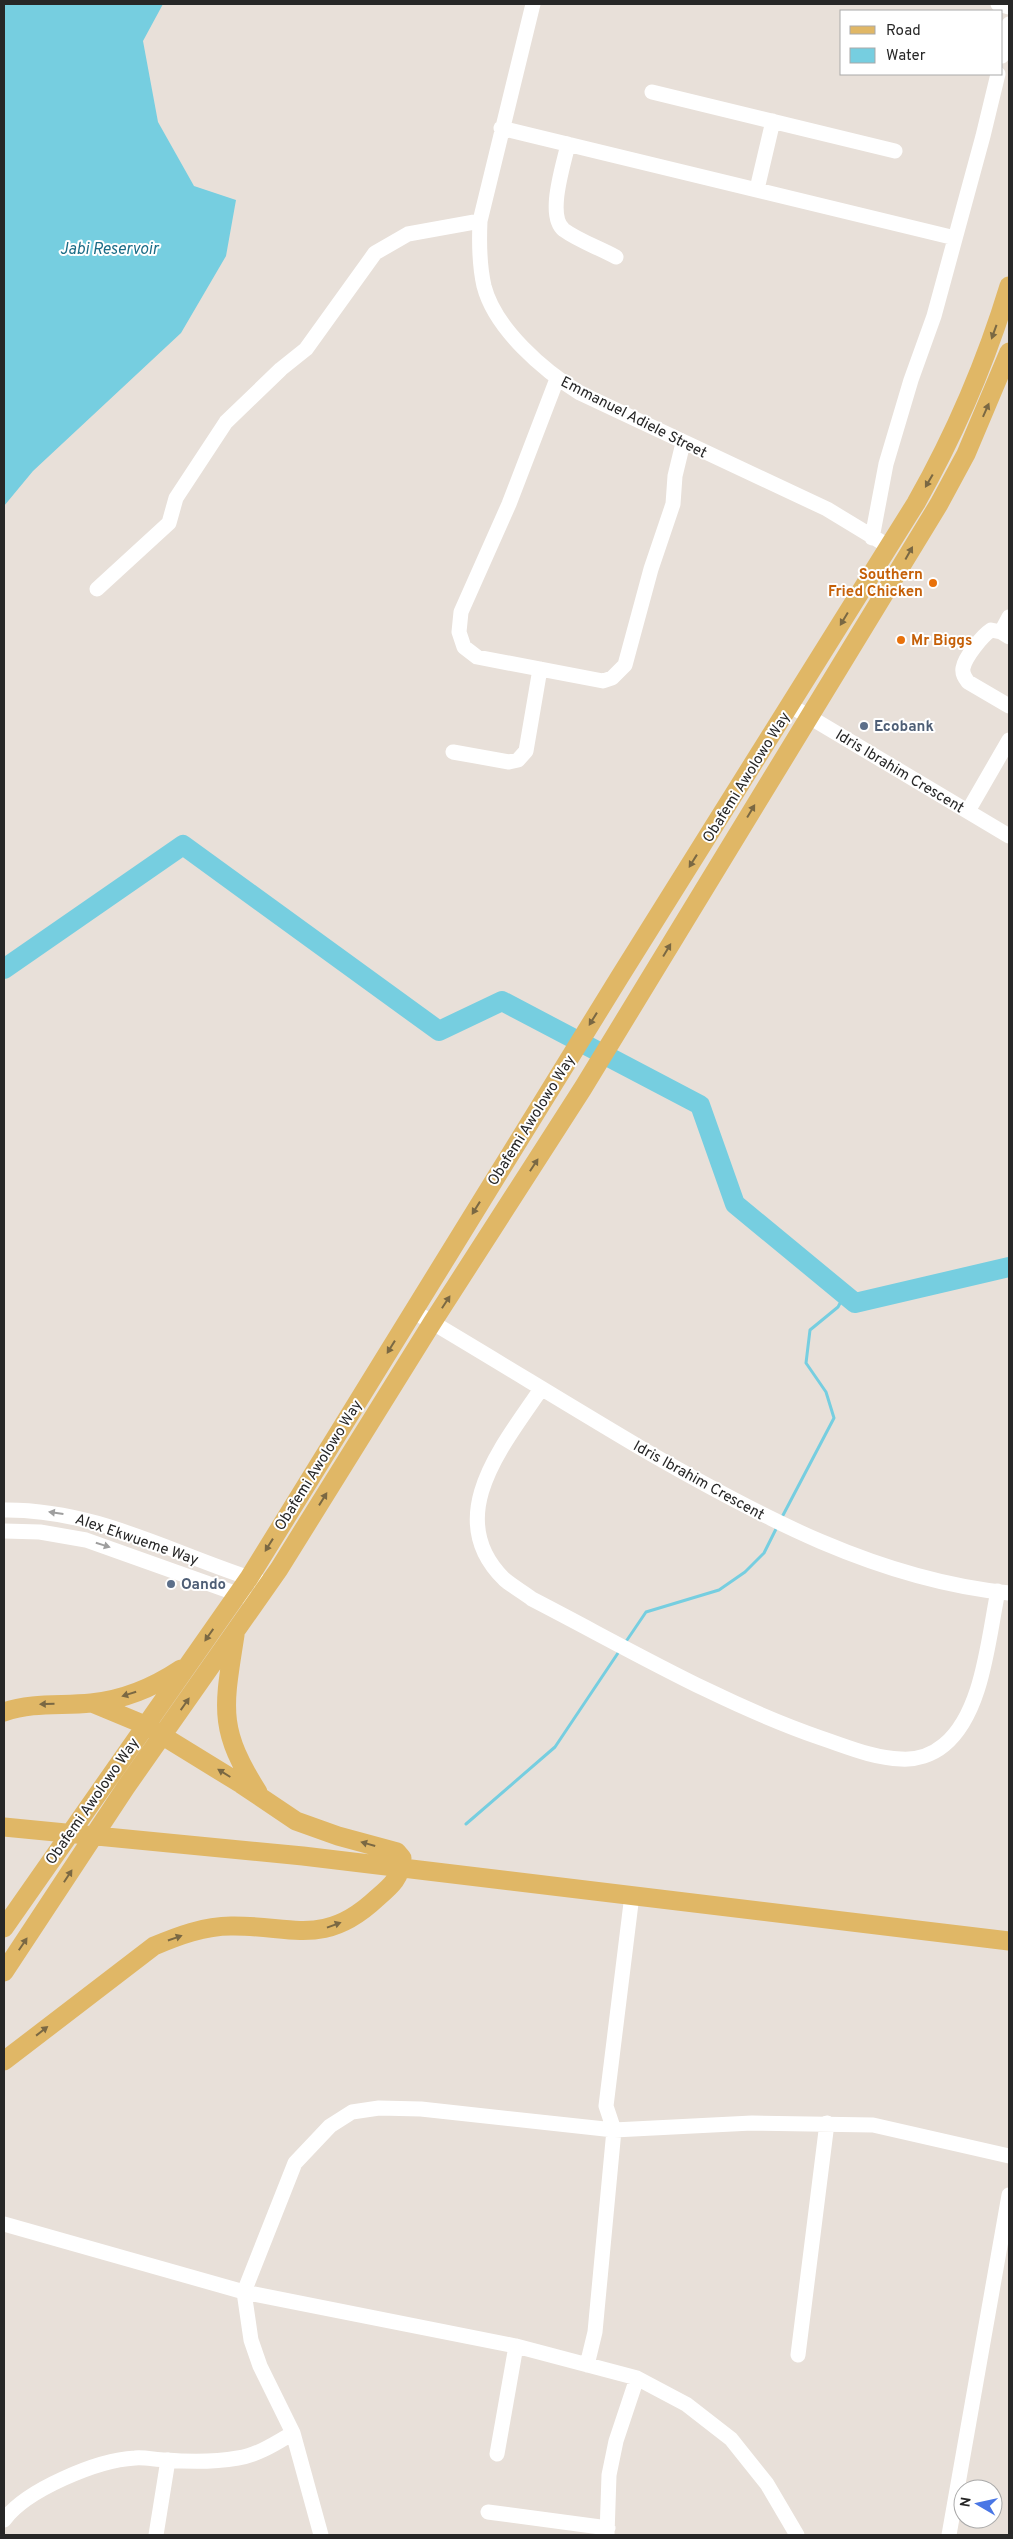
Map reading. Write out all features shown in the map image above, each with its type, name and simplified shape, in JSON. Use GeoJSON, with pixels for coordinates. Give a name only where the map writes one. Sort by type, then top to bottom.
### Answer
{"type":"FeatureCollection","features":[{"type":"Feature","properties":{"kind":"main road","name":"Obafemi Awolowo Way"},"geometry":{"type":"LineString","coordinates":[[9,1921],[249,1578],[557,1077],[791,706],[880,542],[916,503],[951,439],[981,370],[1009,286]]}},
{"type":"Feature","properties":{"kind":"main road","name":"Obafemi Awolowo Way"},"geometry":{"type":"LineString","coordinates":[[4,1972],[126,1787],[279,1569],[432,1323],[583,1088],[808,717],[940,504],[977,429],[1009,352]]}},
{"type":"Feature","properties":{"kind":"main road"},"geometry":{"type":"LineString","coordinates":[[236,1630],[226,1692],[226,1718],[231,1742],[240,1764],[264,1801]]}},
{"type":"Feature","properties":{"kind":"main road"},"geometry":{"type":"LineString","coordinates":[[4,1712],[39,1704],[92,1703],[129,1695],[148,1688],[188,1664]]}},
{"type":"Feature","properties":{"kind":"main road"},"geometry":{"type":"LineString","coordinates":[[4,2061],[154,1946],[172,1938],[212,1928],[230,1926],[298,1932],[337,1925],[373,1903],[391,1887],[401,1869],[402,1858],[397,1852],[316,1829],[296,1821],[241,1784],[145,1725],[92,1703]]}},
{"type":"Feature","properties":{"kind":"main road"},"geometry":{"type":"LineString","coordinates":[[4,1827],[303,1856],[1009,1941]]}},
{"type":"Feature","properties":{"kind":"street","name":"Emmanuel Adiele Street"},"geometry":{"type":"LineString","coordinates":[[533,4],[501,128],[480,221],[478,253],[484,288],[500,318],[521,347],[557,379],[580,394],[827,509],[880,542]]}},
{"type":"Feature","properties":{"kind":"street"},"geometry":{"type":"LineString","coordinates":[[998,4],[1009,7]]}},
{"type":"Feature","properties":{"kind":"street"},"geometry":{"type":"LineString","coordinates":[[1003,51],[1009,24]]}},
{"type":"Feature","properties":{"kind":"street"},"geometry":{"type":"LineString","coordinates":[[880,542],[886,464],[911,380],[934,316],[998,75]]}},
{"type":"Feature","properties":{"kind":"street"},"geometry":{"type":"LineString","coordinates":[[652,92],[895,151]]}},
{"type":"Feature","properties":{"kind":"street"},"geometry":{"type":"LineString","coordinates":[[757,189],[773,121]]}},
{"type":"Feature","properties":{"kind":"street"},"geometry":{"type":"LineString","coordinates":[[501,128],[956,238]]}},
{"type":"Feature","properties":{"kind":"street"},"geometry":{"type":"LineString","coordinates":[[568,144],[556,206],[557,220],[563,230],[616,257]]}},
{"type":"Feature","properties":{"kind":"street"},"geometry":{"type":"LineString","coordinates":[[97,589],[169,523],[176,498],[226,422],[281,369],[306,349],[375,253],[408,234],[480,221]]}},
{"type":"Feature","properties":{"kind":"street"},"geometry":{"type":"LineString","coordinates":[[557,379],[509,504],[461,612],[459,632],[464,647],[477,656],[604,681],[612,678],[624,665],[651,569],[673,504],[675,476],[683,443]]}},
{"type":"Feature","properties":{"kind":"street"},"geometry":{"type":"LineString","coordinates":[[1009,616],[1005,634],[990,630],[983,635],[963,668],[964,676],[968,682],[1009,706]]}},
{"type":"Feature","properties":{"kind":"street"},"geometry":{"type":"LineString","coordinates":[[453,752],[509,762],[518,760],[526,751],[540,669]]}},
{"type":"Feature","properties":{"kind":"street","name":"Idris Ibrahim Crescent"},"geometry":{"type":"LineString","coordinates":[[791,706],[1009,836]]}},
{"type":"Feature","properties":{"kind":"street"},"geometry":{"type":"LineString","coordinates":[[968,811],[1009,740]]}},
{"type":"Feature","properties":{"kind":"street","name":"Idris Ibrahim Crescent"},"geometry":{"type":"LineString","coordinates":[[413,1312],[739,1504],[789,1528],[883,1566],[973,1589],[1004,1592]]}},
{"type":"Feature","properties":{"kind":"street"},"geometry":{"type":"LineString","coordinates":[[541,1389],[500,1450],[484,1480],[478,1508],[477,1529],[485,1554],[504,1579],[532,1599],[741,1707],[790,1727],[873,1756],[903,1760],[925,1756],[943,1746],[962,1726],[976,1694],[1004,1592]]}},
{"type":"Feature","properties":{"kind":"street","name":"Alex Ekwueme Way"},"geometry":{"type":"LineString","coordinates":[[4,1510],[49,1512],[97,1522],[268,1584]]}},
{"type":"Feature","properties":{"kind":"street","name":"Alex Ekwueme Way"},"geometry":{"type":"LineString","coordinates":[[4,1531],[40,1532],[86,1540],[181,1572],[237,1595],[256,1600]]}},
{"type":"Feature","properties":{"kind":"street"},"geometry":{"type":"LineString","coordinates":[[587,2364],[595,2332],[614,2130],[606,2106],[632,1896]]}},
{"type":"Feature","properties":{"kind":"street"},"geometry":{"type":"LineString","coordinates":[[320,2535],[293,2433],[260,2366],[252,2340],[244,2292],[295,2163],[330,2126],[352,2112],[379,2108],[421,2109],[614,2130],[752,2123],[873,2125],[1009,2156]]}},
{"type":"Feature","properties":{"kind":"street"},"geometry":{"type":"LineString","coordinates":[[798,2355],[826,2123]]}},
{"type":"Feature","properties":{"kind":"street"},"geometry":{"type":"LineString","coordinates":[[949,2535],[1009,2195]]}},
{"type":"Feature","properties":{"kind":"street"},"geometry":{"type":"LineString","coordinates":[[4,2224],[244,2292],[516,2346],[637,2378],[686,2404],[731,2439],[766,2484],[796,2535]]}},
{"type":"Feature","properties":{"kind":"street"},"geometry":{"type":"LineString","coordinates":[[497,2454],[516,2346]]}},
{"type":"Feature","properties":{"kind":"street"},"geometry":{"type":"LineString","coordinates":[[488,2512],[608,2532],[611,2468],[616,2441],[637,2378]]}},
{"type":"Feature","properties":{"kind":"street"},"geometry":{"type":"LineString","coordinates":[[4,2520],[12,2510],[50,2484],[82,2472],[135,2458],[168,2460],[239,2458],[269,2448],[293,2433]]}},
{"type":"Feature","properties":{"kind":"street"},"geometry":{"type":"LineString","coordinates":[[156,2535],[168,2460]]}},
{"type":"Feature","properties":{"kind":"water","name":"Jabi Reservoir"},"geometry":{"type":"Polygon","coordinates":[[[4,4],[163,4],[143,41],[158,122],[194,186],[236,200],[226,256],[181,333],[33,471],[4,506],[4,4]]]}},
{"type":"Feature","properties":{"kind":"waterway"},"geometry":{"type":"LineString","coordinates":[[4,969],[183,845],[439,1031],[502,1001],[700,1105],[735,1204],[855,1303],[1009,1267]]}},
{"type":"Feature","properties":{"kind":"waterway"},"geometry":{"type":"LineString","coordinates":[[781,1519],[834,1418],[826,1392],[806,1363],[810,1330],[838,1307],[845,1294]]}},
{"type":"Feature","properties":{"kind":"waterway"},"geometry":{"type":"LineString","coordinates":[[625,1643],[646,1612],[719,1590],[745,1572],[764,1553],[777,1527]]}},
{"type":"Feature","properties":{"kind":"waterway"},"geometry":{"type":"LineString","coordinates":[[466,1824],[555,1747],[620,1650]]}},
{"type":"Feature","properties":{"kind":"place","name":"Southern Fried Chicken"},"geometry":{"type":"Point","coordinates":[933,583]}},
{"type":"Feature","properties":{"kind":"place","name":"Mr Biggs"},"geometry":{"type":"Point","coordinates":[901,640]}},
{"type":"Feature","properties":{"kind":"place","name":"Ecobank"},"geometry":{"type":"Point","coordinates":[864,726]}},
{"type":"Feature","properties":{"kind":"place","name":"Oando"},"geometry":{"type":"Point","coordinates":[171,1584]}}]}
